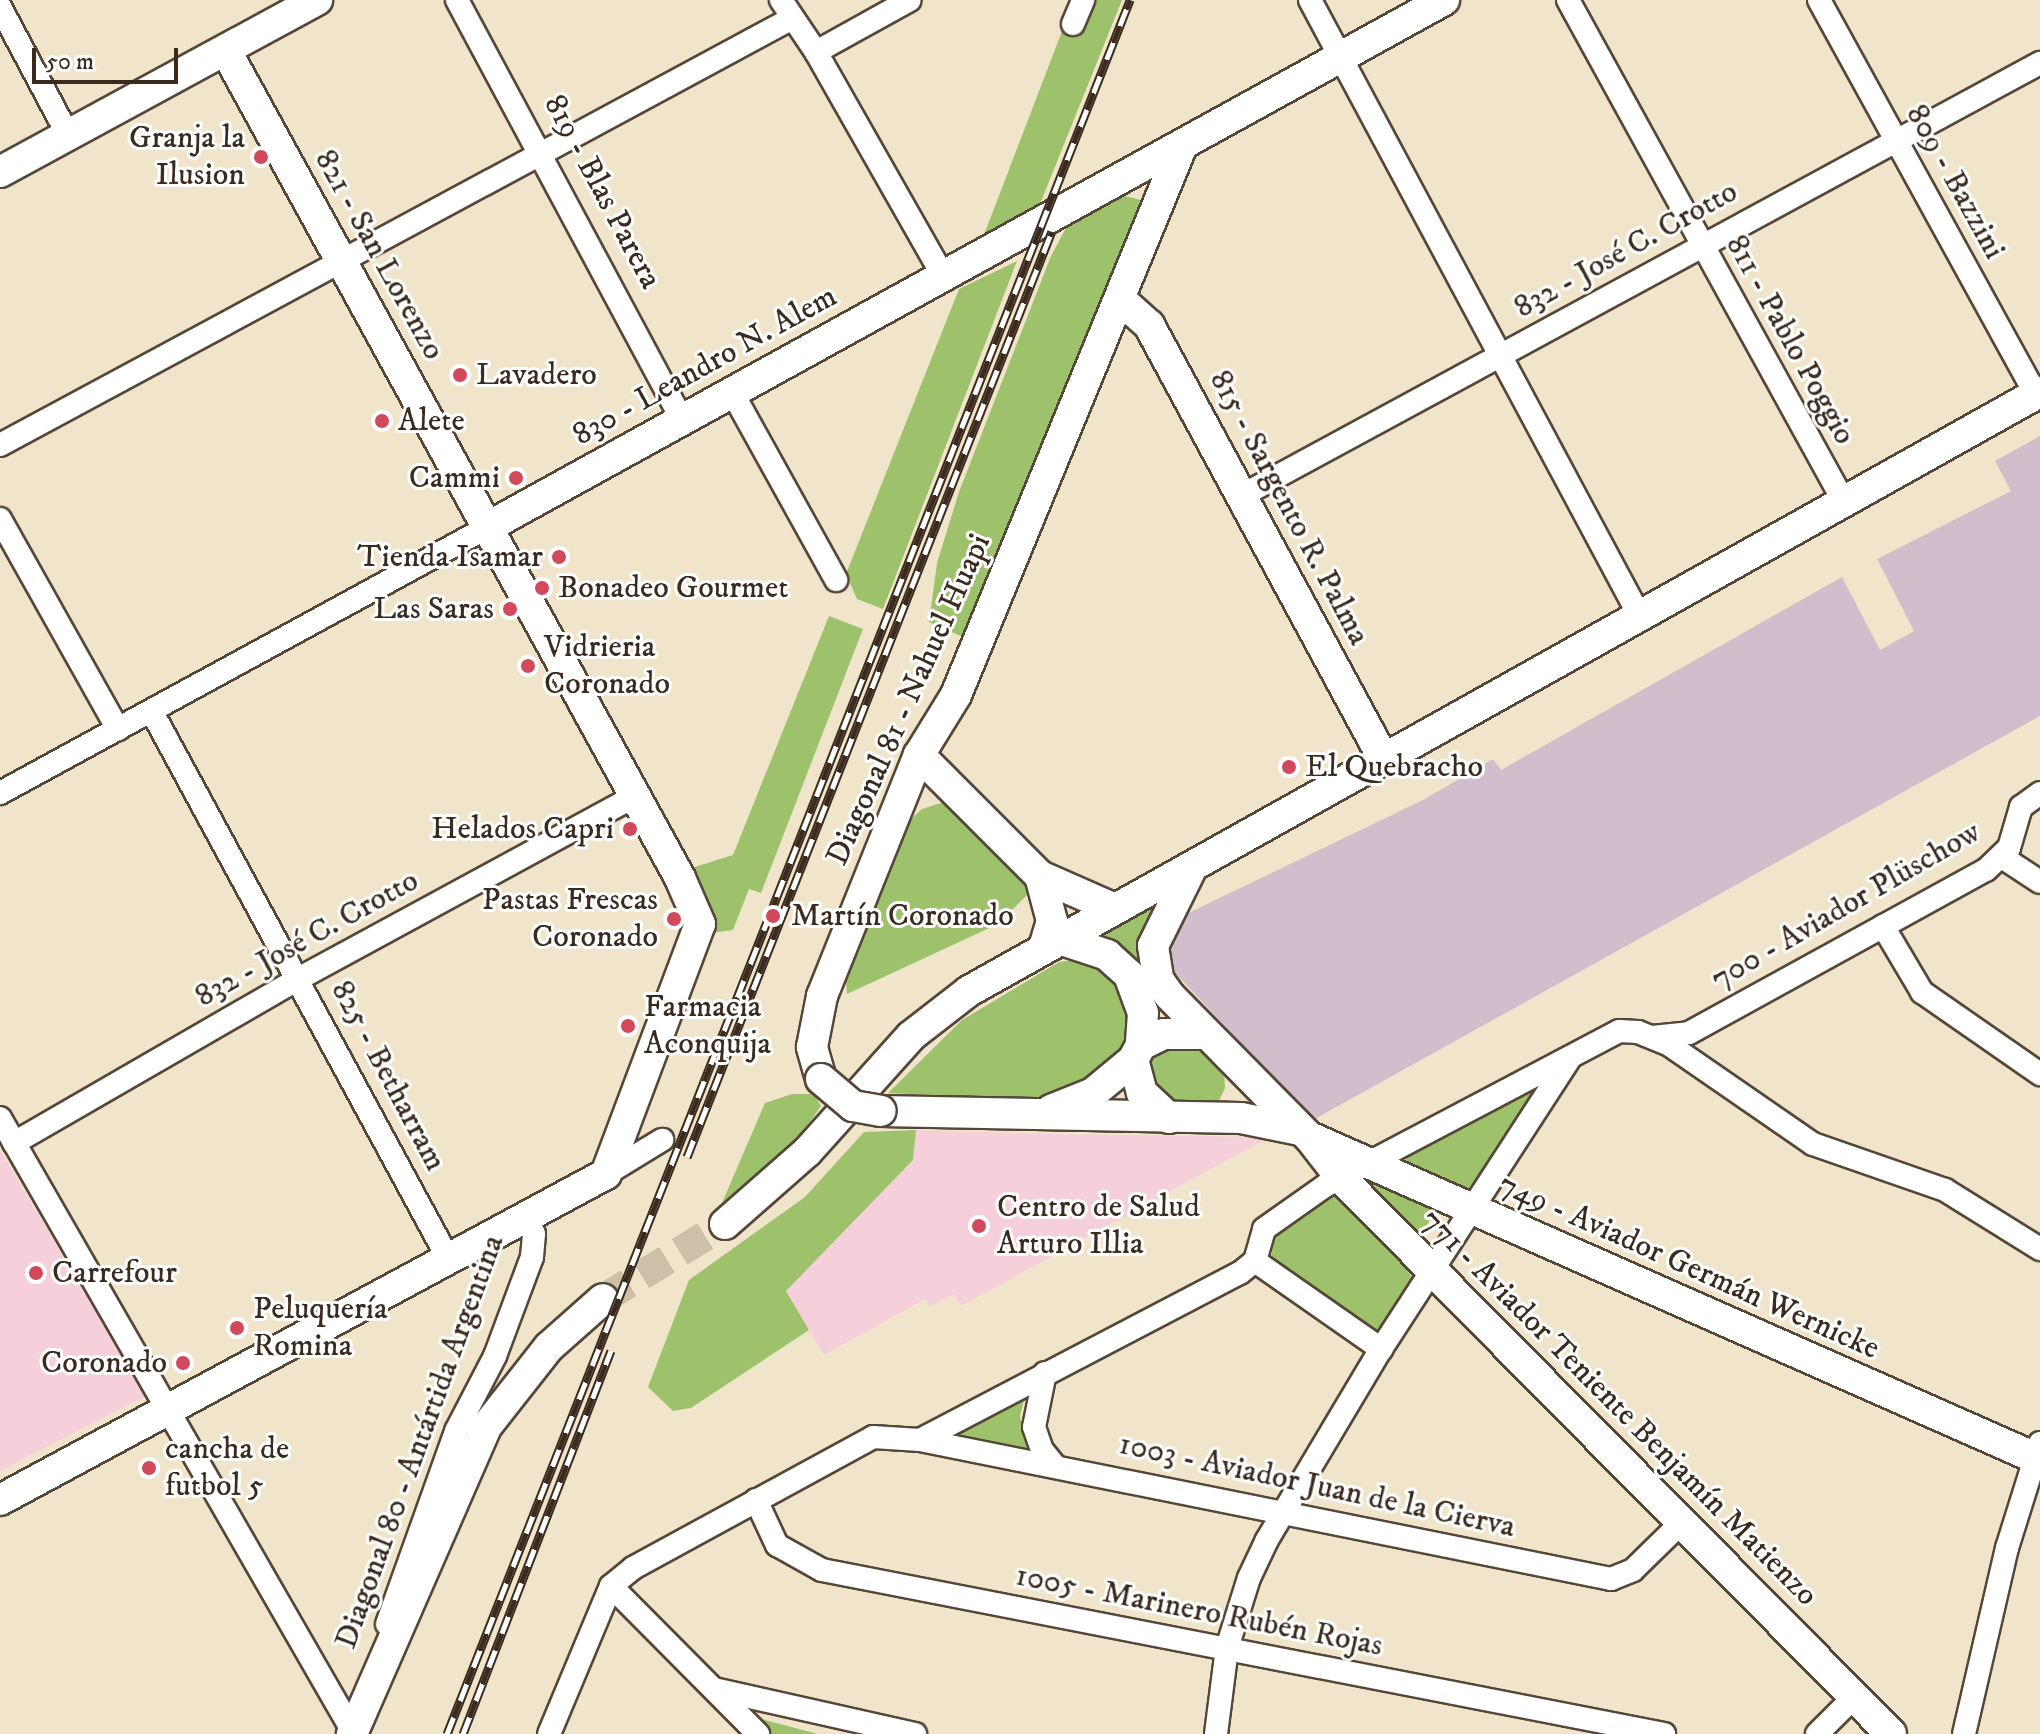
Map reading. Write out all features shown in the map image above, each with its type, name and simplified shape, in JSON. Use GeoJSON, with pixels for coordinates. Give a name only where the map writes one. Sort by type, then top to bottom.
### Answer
{"type":"FeatureCollection","features":[{"type":"Feature","properties":{"kind":"street"},"geometry":{"type":"LineString","coordinates":[[0,172],[317,0]]}},
{"type":"Feature","properties":{"kind":"street","name":"819 - Blas Parera"},"geometry":{"type":"LineString","coordinates":[[457,0],[682,419]]}},
{"type":"Feature","properties":{"kind":"street"},"geometry":{"type":"LineString","coordinates":[[816,52],[910,0]]}},
{"type":"Feature","properties":{"kind":"street"},"geometry":{"type":"LineString","coordinates":[[1073,24],[1083,0]]}},
{"type":"Feature","properties":{"kind":"street"},"geometry":{"type":"LineString","coordinates":[[1310,0],[1638,613]]}},
{"type":"Feature","properties":{"kind":"street","name":"830 - Leandro N. Alem"},"geometry":{"type":"LineString","coordinates":[[0,793],[1181,148],[1444,0]]}},
{"type":"Feature","properties":{"kind":"street","name":"811 - Pablo Poggio"},"geometry":{"type":"LineString","coordinates":[[1568,0],[1843,500]]}},
{"type":"Feature","properties":{"kind":"street","name":"809 - Bazzini"},"geometry":{"type":"LineString","coordinates":[[1819,0],[2038,394]]}},
{"type":"Feature","properties":{"kind":"street"},"geometry":{"type":"LineString","coordinates":[[0,7],[68,135]]}},
{"type":"Feature","properties":{"kind":"street"},"geometry":{"type":"LineString","coordinates":[[0,445],[542,155],[786,9],[816,52],[943,276]]}},
{"type":"Feature","properties":{"kind":"street","name":"821 - San Lorenzo"},"geometry":{"type":"LineString","coordinates":[[226,51],[699,914],[697,939],[606,1174]]}},
{"type":"Feature","properties":{"kind":"street","name":"832 - José C. Crotto"},"geometry":{"type":"LineString","coordinates":[[1243,495],[2040,63]]}},
{"type":"Feature","properties":{"kind":"street","name":"Diagonal 81 - Nahuel Huapi"},"geometry":{"type":"LineString","coordinates":[[1169,1118],[881,1111],[853,1106],[821,1079],[812,1047],[812,1025],[919,755],[956,695],[1181,148]]}},
{"type":"Feature","properties":{"kind":"street","name":"815 - Sargento R. Palma"},"geometry":{"type":"LineString","coordinates":[[1121,300],[1149,325],[1383,758]]}},
{"type":"Feature","properties":{"kind":"street"},"geometry":{"type":"LineString","coordinates":[[732,392],[836,580]]}},
{"type":"Feature","properties":{"kind":"street"},"geometry":{"type":"LineString","coordinates":[[725,1224],[807,1152],[931,1018],[1113,908],[1192,867],[1638,613],[2038,394]]}},
{"type":"Feature","properties":{"kind":"street"},"geometry":{"type":"LineString","coordinates":[[0,519],[118,729]]}},
{"type":"Feature","properties":{"kind":"street","name":"825 - Betharram"},"geometry":{"type":"LineString","coordinates":[[152,712],[300,978],[449,1260]]}},
{"type":"Feature","properties":{"kind":"street"},"geometry":{"type":"LineString","coordinates":[[919,755],[1040,876],[1113,908]]}},
{"type":"Feature","properties":{"kind":"street"},"geometry":{"type":"LineString","coordinates":[[894,818],[921,795],[956,793]]}},
{"type":"Feature","properties":{"kind":"street","name":"700 - Aviador Plüschow"},"geometry":{"type":"LineString","coordinates":[[1570,1057],[1608,1035],[1629,1030],[1652,1037],[1689,1033],[1883,926],[2002,857],[2021,807],[2040,793]]}},
{"type":"Feature","properties":{"kind":"street","name":"832 - José C. Crotto"},"geometry":{"type":"LineString","coordinates":[[14,1143],[300,978],[634,797]]}},
{"type":"Feature","properties":{"kind":"street"},"geometry":{"type":"LineString","coordinates":[[2002,857],[2040,882]]}},
{"type":"Feature","properties":{"kind":"street"},"geometry":{"type":"LineString","coordinates":[[1192,867],[1155,936],[1152,959],[1169,995],[1232,1060],[1233,1093],[1227,1106],[1208,1118]]}},
{"type":"Feature","properties":{"kind":"street"},"geometry":{"type":"LineString","coordinates":[[1040,876],[1052,921],[1051,943]]}},
{"type":"Feature","properties":{"kind":"street"},"geometry":{"type":"LineString","coordinates":[[1883,926],[1922,992],[2040,1074]]}},
{"type":"Feature","properties":{"kind":"street"},"geometry":{"type":"LineString","coordinates":[[1051,943],[1107,955],[1129,975],[1143,1013],[1137,1052],[1142,1093],[1169,1118],[1241,1118],[1305,1134]]}},
{"type":"Feature","properties":{"kind":"street"},"geometry":{"type":"LineString","coordinates":[[1137,1052],[1176,1031],[1206,1034]]}},
{"type":"Feature","properties":{"kind":"street"},"geometry":{"type":"LineString","coordinates":[[1652,1037],[1813,1144],[1945,1190],[2040,1249]]}},
{"type":"Feature","properties":{"kind":"street","name":"Diagonal 81 - Nahuel Huapi"},"geometry":{"type":"LineString","coordinates":[[1035,1115],[1080,1101],[1137,1052]]}},
{"type":"Feature","properties":{"kind":"street"},"geometry":{"type":"LineString","coordinates":[[920,1440],[1255,1261],[1264,1229],[1341,1178],[1371,1165],[1570,1057]]}},
{"type":"Feature","properties":{"kind":"street"},"geometry":{"type":"LineString","coordinates":[[1216,1734],[1227,1648],[1249,1578],[1282,1512],[1381,1349],[1570,1057]]}},
{"type":"Feature","properties":{"kind":"street","name":"771 - Aviador Teniente Benjamín Matienzo"},"geometry":{"type":"LineString","coordinates":[[1232,1060],[1305,1134],[1341,1178],[1434,1268],[1891,1734]]}},
{"type":"Feature","properties":{"kind":"street"},"geometry":{"type":"LineString","coordinates":[[0,1118],[165,1410],[357,1724]]}},
{"type":"Feature","properties":{"kind":"street","name":"749 - Aviador Germán Wernicke"},"geometry":{"type":"LineString","coordinates":[[1305,1134],[1470,1210],[2038,1453]]}},
{"type":"Feature","properties":{"kind":"street"},"geometry":{"type":"LineString","coordinates":[[0,1500],[527,1219],[662,1140]]}},
{"type":"Feature","properties":{"kind":"street","name":"Diagonal 80 - Antártida Argentina"},"geometry":{"type":"LineString","coordinates":[[357,1724],[391,1609],[450,1447],[495,1356],[532,1257],[534,1234],[527,1219]]}},
{"type":"Feature","properties":{"kind":"street"},"geometry":{"type":"LineString","coordinates":[[1255,1261],[1381,1349]]}},
{"type":"Feature","properties":{"kind":"street"},"geometry":{"type":"LineString","coordinates":[[357,1724],[486,1427],[549,1347],[603,1299]]}},
{"type":"Feature","properties":{"kind":"street"},"geometry":{"type":"LineString","coordinates":[[1045,1373],[1034,1427],[1042,1450],[1054,1465]]}},
{"type":"Feature","properties":{"kind":"street","name":"1003 - Aviador Juan de la Cierva"},"geometry":{"type":"LineString","coordinates":[[611,1586],[633,1568],[873,1437],[920,1440],[1054,1465],[1611,1579],[1633,1570],[1681,1523]]}},
{"type":"Feature","properties":{"kind":"street"},"geometry":{"type":"LineString","coordinates":[[1964,1734],[2038,1453]]}},
{"type":"Feature","properties":{"kind":"street","name":"1005 - Marinero Rubén Rojas"},"geometry":{"type":"LineString","coordinates":[[756,1500],[777,1545],[807,1565],[1664,1734]]}},
{"type":"Feature","properties":{"kind":"street"},"geometry":{"type":"LineString","coordinates":[[549,1734],[611,1586],[718,1690],[758,1734]]}},
{"type":"Feature","properties":{"kind":"street"},"geometry":{"type":"LineString","coordinates":[[718,1690],[889,1732],[915,1734]]}},
{"type":"Feature","properties":{"kind":"street"},"geometry":{"type":"LineString","coordinates":[[1817,1734],[1854,1697]]}},
{"type":"Feature","properties":{"kind":"shaded area"},"geometry":{"type":"Polygon","coordinates":[[[2040,436],[2040,716],[1313,1120],[1164,961],[1180,917],[1423,800],[1493,759],[1501,770],[1842,577],[1880,650],[1914,631],[1877,559],[2011,491],[1995,461],[2040,436]]]}},
{"type":"Feature","properties":{"kind":"shaded area","name":"Centro de Salud Arturo Illia"},"geometry":{"type":"Polygon","coordinates":[[[916,1130],[1269,1137],[961,1306],[954,1294],[930,1307],[925,1299],[824,1355],[786,1291],[913,1160],[916,1130]]]}},
{"type":"Feature","properties":{"kind":"shaded area","name":"Carrefour"},"geometry":{"type":"Polygon","coordinates":[[[0,1150],[145,1396],[0,1471],[0,1150]]]}},
{"type":"Feature","properties":{"kind":"green space"},"geometry":{"type":"Polygon","coordinates":[[[1074,0],[1122,0],[1040,204],[982,240],[1074,0]]]}},
{"type":"Feature","properties":{"kind":"green space"},"geometry":{"type":"Polygon","coordinates":[[[1121,195],[1141,200],[1145,207],[972,641],[929,622],[937,563],[959,492],[1051,256],[1074,213],[1121,195]]]}},
{"type":"Feature","properties":{"kind":"green space"},"geometry":{"type":"Polygon","coordinates":[[[1017,261],[883,609],[857,599],[846,574],[959,289],[1017,261]]]}},
{"type":"Feature","properties":{"kind":"green space"},"geometry":{"type":"Polygon","coordinates":[[[829,616],[863,629],[761,893],[749,889],[733,930],[702,934],[682,871],[733,855],[829,616]]]}},
{"type":"Feature","properties":{"kind":"green space"},"geometry":{"type":"Polygon","coordinates":[[[941,803],[959,806],[1027,877],[1027,895],[998,924],[847,994],[845,970],[909,821],[922,809],[941,803]]]}},
{"type":"Feature","properties":{"kind":"green space"},"geometry":{"type":"Polygon","coordinates":[[[1167,897],[1144,971],[1099,938],[1167,897]]]}},
{"type":"Feature","properties":{"kind":"green space"},"geometry":{"type":"Polygon","coordinates":[[[1088,958],[1104,964],[1135,1008],[1126,1057],[1060,1101],[888,1093],[962,1020],[1059,962],[1088,958]]]}},
{"type":"Feature","properties":{"kind":"green space"},"geometry":{"type":"Polygon","coordinates":[[[1160,1047],[1199,1047],[1224,1071],[1225,1088],[1217,1105],[1199,1112],[1162,1100],[1146,1070],[1160,1047]]]}},
{"type":"Feature","properties":{"kind":"green space"},"geometry":{"type":"Polygon","coordinates":[[[1528,1088],[1536,1098],[1462,1197],[1404,1166],[1408,1154],[1528,1088]]]}},
{"type":"Feature","properties":{"kind":"green space"},"geometry":{"type":"Polygon","coordinates":[[[792,1094],[814,1094],[821,1106],[800,1136],[722,1203],[765,1103],[792,1094]]]}},
{"type":"Feature","properties":{"kind":"green space"},"geometry":{"type":"Polygon","coordinates":[[[916,1130],[913,1160],[786,1291],[809,1330],[691,1408],[673,1411],[648,1387],[689,1280],[805,1197],[864,1132],[916,1130]]]}},
{"type":"Feature","properties":{"kind":"green space"},"geometry":{"type":"Polygon","coordinates":[[[1370,1177],[1434,1208],[1423,1237],[1417,1239],[1364,1183],[1370,1177]]]}},
{"type":"Feature","properties":{"kind":"green space"},"geometry":{"type":"Polygon","coordinates":[[[1333,1192],[1343,1194],[1414,1279],[1382,1336],[1271,1262],[1273,1239],[1333,1192]]]}},
{"type":"Feature","properties":{"kind":"green space"},"geometry":{"type":"Polygon","coordinates":[[[1025,1396],[1020,1416],[1027,1451],[942,1436],[1025,1396]]]}},
{"type":"Feature","properties":{"kind":"green space"},"geometry":{"type":"Polygon","coordinates":[[[742,1714],[818,1734],[763,1734],[742,1714]]]}},
{"type":"Feature","properties":{"kind":"tunnel"},"geometry":{"type":"LineString","coordinates":[[603,1299],[725,1224]]}},
{"type":"Feature","properties":{"kind":"railway"},"geometry":{"type":"LineString","coordinates":[[447,1734],[1130,0]]}},
{"type":"Feature","properties":{"kind":"railway"},"geometry":{"type":"LineString","coordinates":[[687,1157],[1052,231]]}},
{"type":"Feature","properties":{"kind":"railway"},"geometry":{"type":"LineString","coordinates":[[463,1734],[611,1351]]}},
{"type":"Feature","properties":{"kind":"place","name":"Granja la Ilusion"},"geometry":{"type":"Point","coordinates":[261,157]}},
{"type":"Feature","properties":{"kind":"place","name":"Lavadero"},"geometry":{"type":"Point","coordinates":[460,375]}},
{"type":"Feature","properties":{"kind":"place","name":"Alete"},"geometry":{"type":"Point","coordinates":[382,421]}},
{"type":"Feature","properties":{"kind":"place","name":"Cammi"},"geometry":{"type":"Point","coordinates":[516,478]}},
{"type":"Feature","properties":{"kind":"place","name":"Tienda Isamar"},"geometry":{"type":"Point","coordinates":[559,557]}},
{"type":"Feature","properties":{"kind":"place","name":"Bonadeo Gourmet"},"geometry":{"type":"Point","coordinates":[542,588]}},
{"type":"Feature","properties":{"kind":"place","name":"Las Saras"},"geometry":{"type":"Point","coordinates":[510,609]}},
{"type":"Feature","properties":{"kind":"place","name":"Vidrieria Coronado"},"geometry":{"type":"Point","coordinates":[528,666]}},
{"type":"Feature","properties":{"kind":"place","name":"El Quebracho"},"geometry":{"type":"Point","coordinates":[1289,767]}},
{"type":"Feature","properties":{"kind":"place","name":"Helados Capri"},"geometry":{"type":"Point","coordinates":[630,829]}},
{"type":"Feature","properties":{"kind":"place","name":"Martín Coronado"},"geometry":{"type":"Point","coordinates":[773,916]}},
{"type":"Feature","properties":{"kind":"place","name":"Pastas Frescas Coronado"},"geometry":{"type":"Point","coordinates":[674,919]}},
{"type":"Feature","properties":{"kind":"place","name":"Farmacia Aconquija"},"geometry":{"type":"Point","coordinates":[628,1026]}},
{"type":"Feature","properties":{"kind":"place","name":"Centro de Salud Arturo Illia"},"geometry":{"type":"Point","coordinates":[979,1226]}},
{"type":"Feature","properties":{"kind":"place","name":"Carrefour"},"geometry":{"type":"Point","coordinates":[36,1273]}},
{"type":"Feature","properties":{"kind":"place","name":"Peluquería Romina"},"geometry":{"type":"Point","coordinates":[237,1328]}},
{"type":"Feature","properties":{"kind":"place","name":"Coronado"},"geometry":{"type":"Point","coordinates":[183,1363]}},
{"type":"Feature","properties":{"kind":"place","name":"cancha de futbol 5"},"geometry":{"type":"Point","coordinates":[149,1468]}}]}
